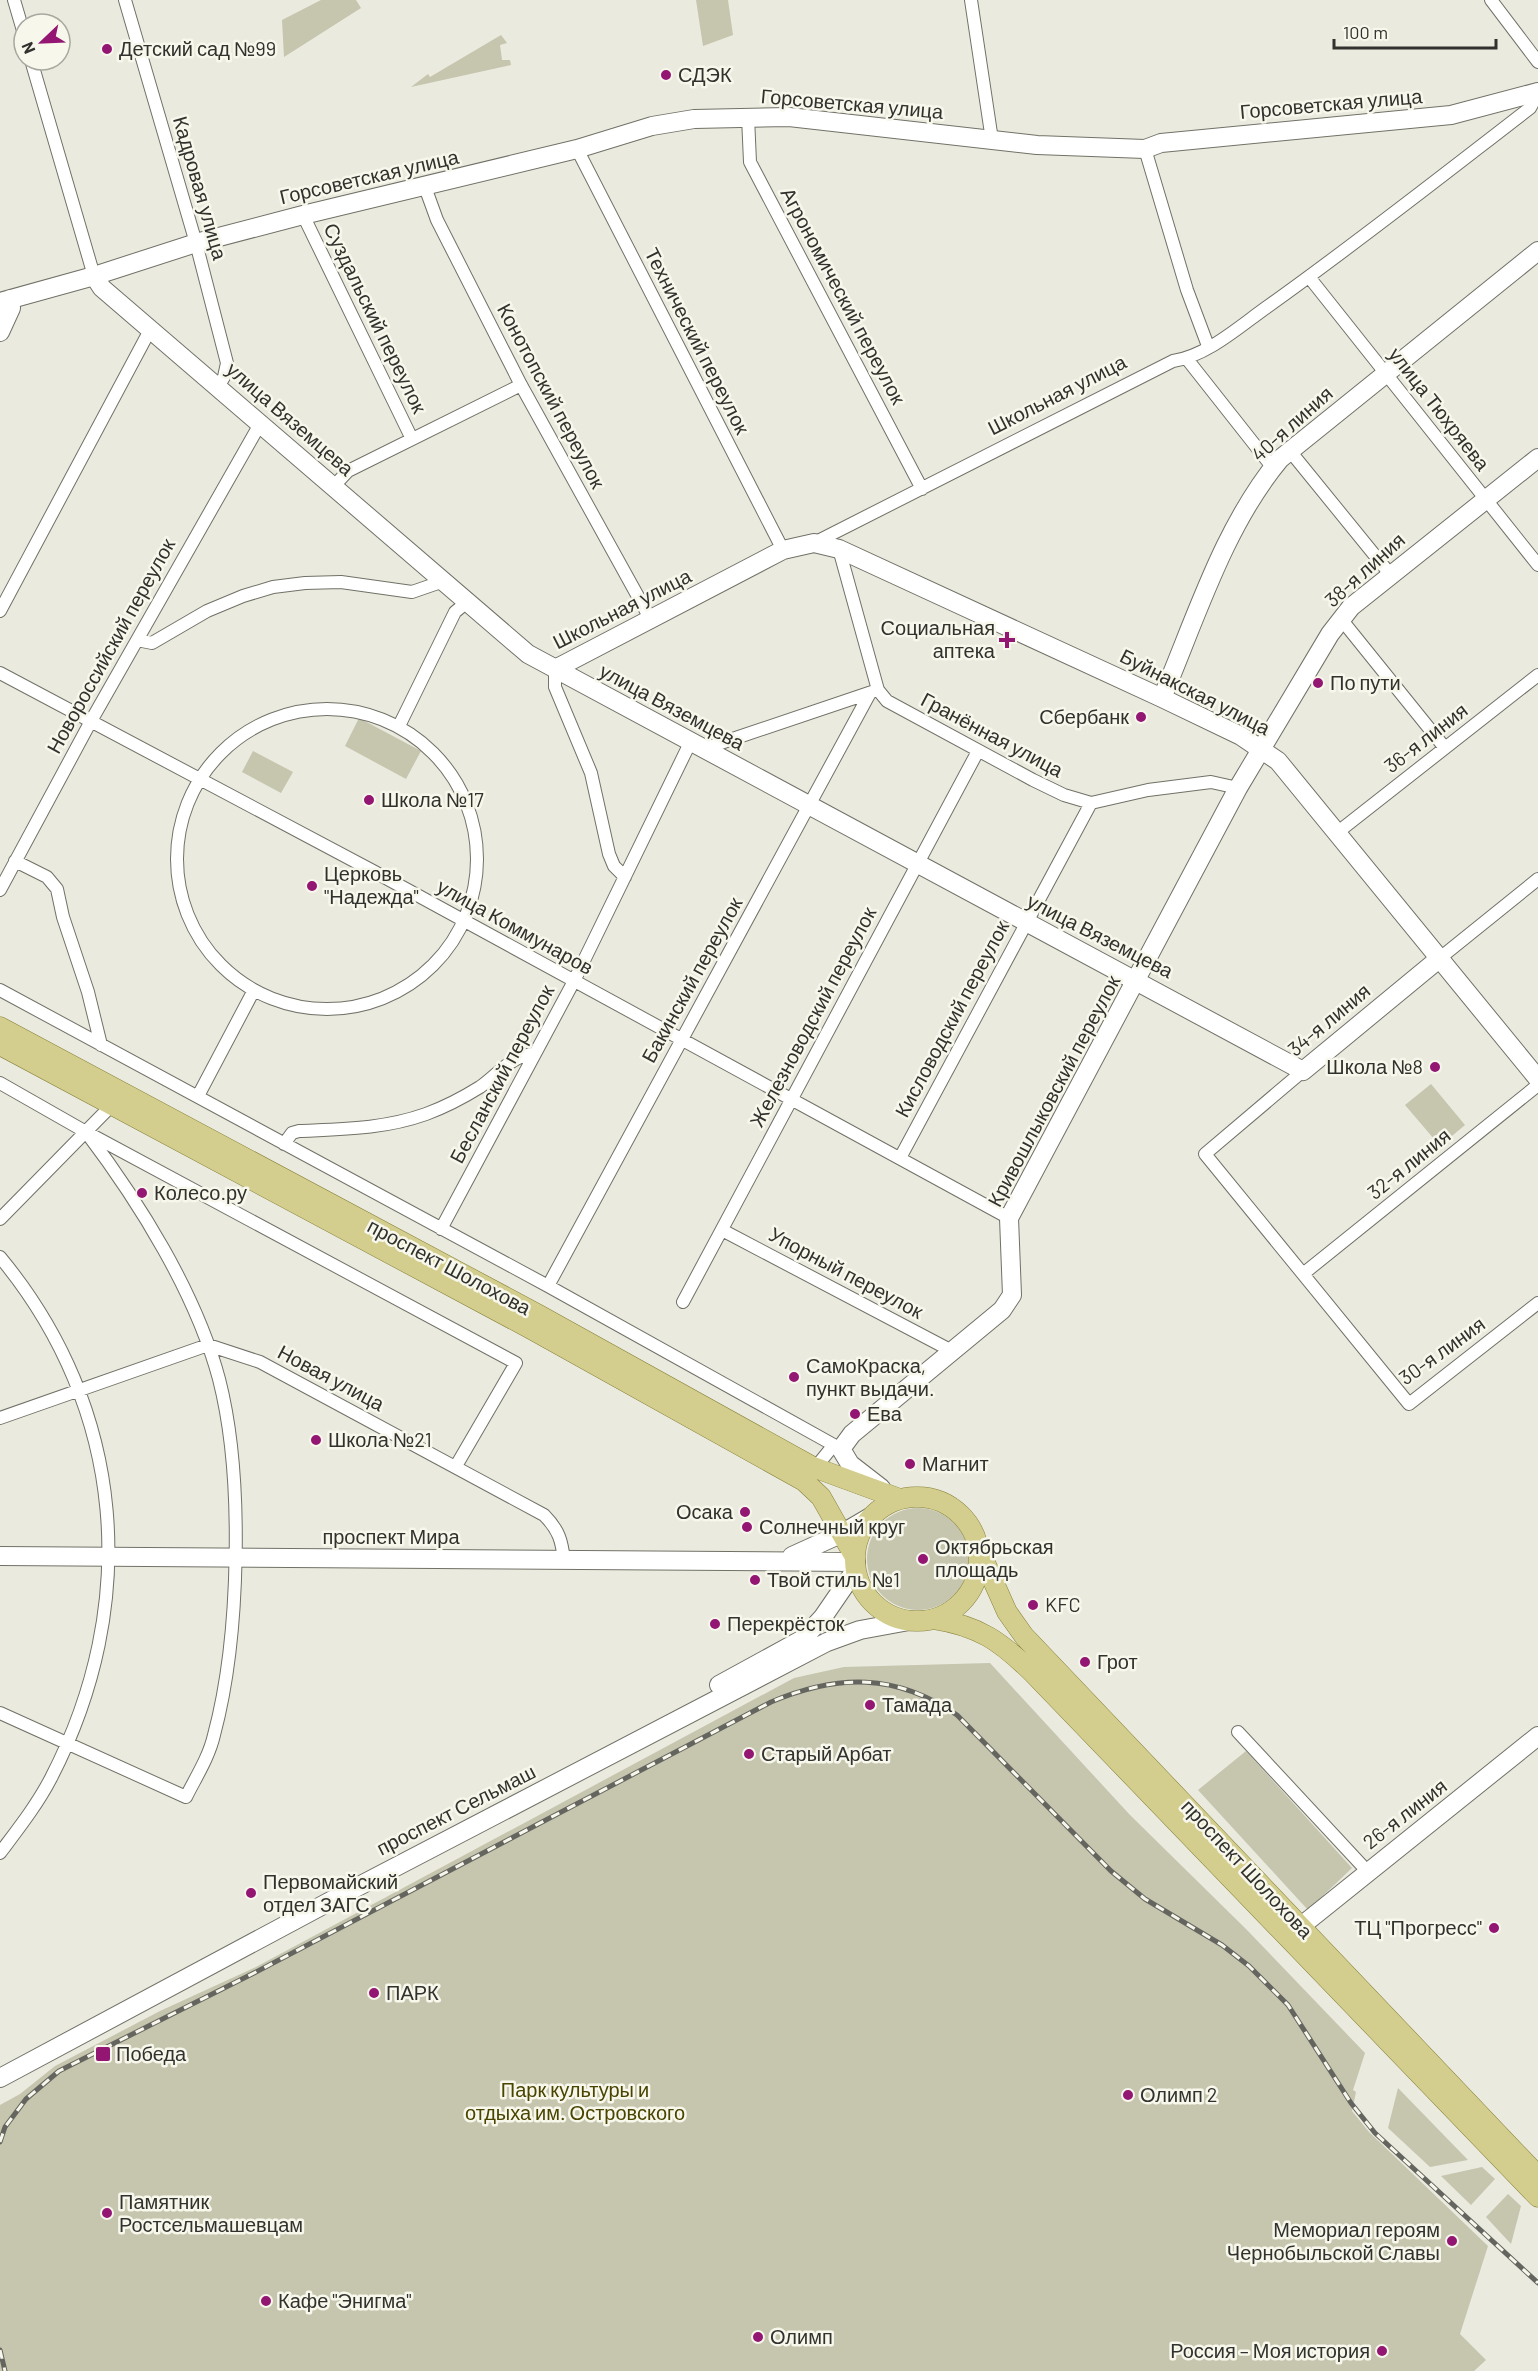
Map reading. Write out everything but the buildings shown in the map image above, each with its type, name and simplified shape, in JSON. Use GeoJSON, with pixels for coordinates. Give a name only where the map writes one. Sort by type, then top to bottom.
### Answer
{"type":"FeatureCollection","features":[{"type":"Feature","properties":{"kind":"main road","name":"проспект Шолохова"},"geometry":{"type":"LineString","coordinates":[[0,1027],[539,1315],[815,1468],[893,1497]]}},
{"type":"Feature","properties":{"kind":"main road","name":"проспект Шолохова"},"geometry":{"type":"LineString","coordinates":[[0,1044],[111,1106],[531,1329],[796,1476],[821,1497],[843,1533],[856,1563]]}},
{"type":"Feature","properties":{"kind":"main road"},"geometry":{"type":"LineString","coordinates":[[893,1497],[931,1498],[953,1508],[971,1529],[978,1547],[978,1574],[969,1594],[950,1612],[934,1619],[909,1620],[888,1614],[873,1603],[864,1591],[856,1563],[858,1541],[872,1516],[893,1497]]}},
{"type":"Feature","properties":{"kind":"main road","name":"проспект Шолохова"},"geometry":{"type":"LineString","coordinates":[[978,1547],[1006,1612],[1024,1636],[1204,1823],[1300,1927],[1535,2166]]}},
{"type":"Feature","properties":{"kind":"main road","name":"проспект Шолохова"},"geometry":{"type":"LineString","coordinates":[[934,1619],[969,1625],[1007,1648],[1538,2197]]}},
{"type":"Feature","properties":{"kind":"street","name":"Кадровая улица"},"geometry":{"type":"LineString","coordinates":[[125,0],[196,243],[227,363],[224,377],[218,387]]}},
{"type":"Feature","properties":{"kind":"street"},"geometry":{"type":"LineString","coordinates":[[971,0],[992,140]]}},
{"type":"Feature","properties":{"kind":"street"},"geometry":{"type":"LineString","coordinates":[[1491,0],[1538,62]]}},
{"type":"Feature","properties":{"kind":"street"},"geometry":{"type":"LineString","coordinates":[[35,72],[94,276]]}},
{"type":"Feature","properties":{"kind":"street","name":"Горсоветская улица"},"geometry":{"type":"LineString","coordinates":[[5,300],[94,276],[196,243],[303,215],[425,188],[577,150],[652,126],[694,120],[789,117],[1037,145],[1145,149],[1161,143],[1451,116],[1538,93]]}},
{"type":"Feature","properties":{"kind":"street","name":"Школьная улица"},"geometry":{"type":"LineString","coordinates":[[555,669],[783,550],[814,543],[1173,361],[1187,359],[1309,277],[1530,108],[1538,93]]}},
{"type":"Feature","properties":{"kind":"street","name":"Агрономический переулок"},"geometry":{"type":"LineString","coordinates":[[748,117],[750,162],[922,489]]}},
{"type":"Feature","properties":{"kind":"street"},"geometry":{"type":"LineString","coordinates":[[1145,149],[1187,290],[1208,346]]}},
{"type":"Feature","properties":{"kind":"street","name":"Технический переулок"},"geometry":{"type":"LineString","coordinates":[[577,150],[783,550]]}},
{"type":"Feature","properties":{"kind":"street","name":"Конотопский переулок"},"geometry":{"type":"LineString","coordinates":[[425,188],[437,220],[521,385],[651,620]]}},
{"type":"Feature","properties":{"kind":"street","name":"Суздальский переулок"},"geometry":{"type":"LineString","coordinates":[[303,215],[412,439]]}},
{"type":"Feature","properties":{"kind":"street","name":"40-я линия"},"geometry":{"type":"LineString","coordinates":[[1162,698],[1242,510],[1273,468],[1290,451],[1538,250]]}},
{"type":"Feature","properties":{"kind":"street","name":"улица Вяземцева"},"geometry":{"type":"LineString","coordinates":[[94,276],[102,288],[150,330],[334,486],[441,582],[528,654],[1303,1071]]}},
{"type":"Feature","properties":{"kind":"street","name":"улица Тюхряева"},"geometry":{"type":"LineString","coordinates":[[1309,277],[1538,565]]}},
{"type":"Feature","properties":{"kind":"street"},"geometry":{"type":"LineString","coordinates":[[0,332],[11,308],[5,300]]}},
{"type":"Feature","properties":{"kind":"street"},"geometry":{"type":"LineString","coordinates":[[0,610],[150,330]]}},
{"type":"Feature","properties":{"kind":"street"},"geometry":{"type":"LineString","coordinates":[[1187,359],[1273,468]]}},
{"type":"Feature","properties":{"kind":"street"},"geometry":{"type":"LineString","coordinates":[[334,486],[348,471],[521,385]]}},
{"type":"Feature","properties":{"kind":"street","name":"Новороссийский переулок"},"geometry":{"type":"LineString","coordinates":[[0,890],[91,721],[260,424]]}},
{"type":"Feature","properties":{"kind":"street"},"geometry":{"type":"LineString","coordinates":[[1290,451],[1390,574]]}},
{"type":"Feature","properties":{"kind":"street","name":"38-я линия"},"geometry":{"type":"LineString","coordinates":[[1262,750],[1341,619],[1390,574],[1538,458]]}},
{"type":"Feature","properties":{"kind":"street","name":"Буйнакская улица"},"geometry":{"type":"LineString","coordinates":[[814,543],[839,549],[1162,698],[1241,736],[1278,761],[1538,1079]]}},
{"type":"Feature","properties":{"kind":"street"},"geometry":{"type":"LineString","coordinates":[[697,746],[874,692],[839,549]]}},
{"type":"Feature","properties":{"kind":"street"},"geometry":{"type":"LineString","coordinates":[[137,640],[152,643],[207,610],[273,587],[341,582],[412,592],[441,582]]}},
{"type":"Feature","properties":{"kind":"street"},"geometry":{"type":"LineString","coordinates":[[399,726],[455,612],[467,602]]}},
{"type":"Feature","properties":{"kind":"street"},"geometry":{"type":"LineString","coordinates":[[1341,619],[1445,748]]}},
{"type":"Feature","properties":{"kind":"street"},"geometry":{"type":"LineString","coordinates":[[555,669],[555,687],[591,773],[609,854],[614,866],[625,878]]}},
{"type":"Feature","properties":{"kind":"street","name":"улица Коммунаров"},"geometry":{"type":"LineString","coordinates":[[0,673],[201,778],[1009,1218]]}},
{"type":"Feature","properties":{"kind":"street","name":"36-я линия"},"geometry":{"type":"LineString","coordinates":[[1338,832],[1538,675]]}},
{"type":"Feature","properties":{"kind":"street","name":"Гранённая улица"},"geometry":{"type":"LineString","coordinates":[[874,692],[978,751],[1064,795],[1091,803],[1148,790],[1211,782],[1238,788]]}},
{"type":"Feature","properties":{"kind":"street","name":"Бакинский переулок"},"geometry":{"type":"LineString","coordinates":[[548,1286],[680,1040],[874,692]]}},
{"type":"Feature","properties":{"kind":"street"},"geometry":{"type":"LineString","coordinates":[[309,709],[344,709],[377,717],[399,726],[438,757],[457,782],[470,810],[476,838],[478,866],[472,899],[464,922],[453,942],[429,970],[410,985],[377,1001],[330,1010],[300,1007],[254,990],[230,973],[210,953],[191,922],[182,897],[177,867],[179,832],[186,806],[201,778],[216,757],[243,734],[272,719],[309,709]]}},
{"type":"Feature","properties":{"kind":"street","name":"Бесланский переулок"},"geometry":{"type":"LineString","coordinates":[[441,1228],[697,746]]}},
{"type":"Feature","properties":{"kind":"street","name":"Кривошлыковский переулок"},"geometry":{"type":"LineString","coordinates":[[837,1447],[1002,1310],[1012,1295],[1009,1218],[1238,788],[1262,750]]}},
{"type":"Feature","properties":{"kind":"street","name":"Железноводский переулок"},"geometry":{"type":"LineString","coordinates":[[683,1302],[978,751]]}},
{"type":"Feature","properties":{"kind":"street","name":"Кисловодский переулок"},"geometry":{"type":"LineString","coordinates":[[900,1158],[1091,803]]}},
{"type":"Feature","properties":{"kind":"street"},"geometry":{"type":"LineString","coordinates":[[15,861],[47,877],[57,889],[63,917],[88,992],[101,1045]]}},
{"type":"Feature","properties":{"kind":"street","name":"34-я линия"},"geometry":{"type":"LineString","coordinates":[[1304,1274],[1205,1154],[1538,879]]}},
{"type":"Feature","properties":{"kind":"street"},"geometry":{"type":"LineString","coordinates":[[0,990],[548,1286],[837,1447],[850,1464],[893,1497]]}},
{"type":"Feature","properties":{"kind":"street"},"geometry":{"type":"LineString","coordinates":[[198,1096],[254,990]]}},
{"type":"Feature","properties":{"kind":"street"},"geometry":{"type":"LineString","coordinates":[[284,1144],[292,1133],[299,1131],[373,1128],[428,1113],[479,1087],[517,1058],[534,1053]]}},
{"type":"Feature","properties":{"kind":"street"},"geometry":{"type":"LineString","coordinates":[[0,1083],[86,1132],[516,1363],[456,1466]]}},
{"type":"Feature","properties":{"kind":"street","name":"32-я линия"},"geometry":{"type":"LineString","coordinates":[[1304,1274],[1538,1085]]}},
{"type":"Feature","properties":{"kind":"street"},"geometry":{"type":"LineString","coordinates":[[0,1220],[111,1106]]}},
{"type":"Feature","properties":{"kind":"street"},"geometry":{"type":"LineString","coordinates":[[0,1713],[186,1797],[214,1736],[230,1649],[235,1559],[229,1440],[219,1380],[208,1345],[174,1272],[117,1173],[86,1132]]}},
{"type":"Feature","properties":{"kind":"street","name":"Упорный переулок"},"geometry":{"type":"LineString","coordinates":[[722,1230],[952,1351]]}},
{"type":"Feature","properties":{"kind":"street"},"geometry":{"type":"LineString","coordinates":[[0,1257],[34,1301],[53,1332],[80,1388],[96,1441],[103,1476],[108,1506],[109,1559],[97,1653],[80,1716],[31,1812],[0,1853]]}},
{"type":"Feature","properties":{"kind":"street","name":"30-я линия"},"geometry":{"type":"LineString","coordinates":[[1304,1274],[1409,1404],[1538,1303]]}},
{"type":"Feature","properties":{"kind":"street"},"geometry":{"type":"LineString","coordinates":[[0,1418],[80,1388],[208,1345]]}},
{"type":"Feature","properties":{"kind":"street","name":"Новая улица"},"geometry":{"type":"LineString","coordinates":[[208,1345],[260,1362],[544,1515],[555,1526],[562,1540],[564,1561]]}},
{"type":"Feature","properties":{"kind":"street"},"geometry":{"type":"LineString","coordinates":[[815,1468],[837,1447]]}},
{"type":"Feature","properties":{"kind":"street","name":"проспект Мира"},"geometry":{"type":"LineString","coordinates":[[782,1560],[843,1533],[872,1516]]}},
{"type":"Feature","properties":{"kind":"street","name":"проспект Мира"},"geometry":{"type":"LineString","coordinates":[[0,1557],[564,1561],[782,1560],[856,1563]]}},
{"type":"Feature","properties":{"kind":"street","name":"проспект Сельмаш"},"geometry":{"type":"LineString","coordinates":[[0,2066],[791,1646],[813,1630],[856,1563]]}},
{"type":"Feature","properties":{"kind":"street","name":"проспект Сельмаш"},"geometry":{"type":"LineString","coordinates":[[0,2078],[328,1902],[827,1642],[860,1630],[909,1620]]}},
{"type":"Feature","properties":{"kind":"street"},"geometry":{"type":"LineString","coordinates":[[1238,1732],[1368,1872]]}},
{"type":"Feature","properties":{"kind":"street","name":"26-я линия"},"geometry":{"type":"LineString","coordinates":[[1300,1927],[1538,1736]]}},
{"type":"Feature","properties":{"kind":"green space"},"geometry":{"type":"Polygon","coordinates":[[[321,0],[356,0],[361,8],[284,57],[282,20],[321,0]]]}},
{"type":"Feature","properties":{"kind":"green space"},"geometry":{"type":"Polygon","coordinates":[[[696,0],[728,0],[733,35],[703,46],[696,0]]]}},
{"type":"Feature","properties":{"kind":"green space"},"geometry":{"type":"Polygon","coordinates":[[[501,35],[507,43],[500,45],[502,60],[510,60],[511,65],[411,87],[428,74],[430,77],[501,35]]]}},
{"type":"Feature","properties":{"kind":"green space"},"geometry":{"type":"Polygon","coordinates":[[[359,718],[421,751],[406,779],[345,746],[359,718]]]}},
{"type":"Feature","properties":{"kind":"green space"},"geometry":{"type":"Polygon","coordinates":[[[253,751],[293,772],[281,793],[242,772],[253,751]]]}},
{"type":"Feature","properties":{"kind":"green space"},"geometry":{"type":"Polygon","coordinates":[[[1431,1084],[1465,1125],[1440,1146],[1405,1105],[1431,1084]]]}},
{"type":"Feature","properties":{"kind":"green space"},"geometry":{"type":"Polygon","coordinates":[[[918,1508],[937,1512],[954,1523],[965,1540],[969,1559],[965,1578],[954,1595],[937,1606],[918,1610],[899,1606],[882,1595],[871,1578],[867,1559],[871,1540],[882,1523],[899,1512],[918,1508]]]}},
{"type":"Feature","properties":{"kind":"green space","name":"Парк культуры и отдыха им. Островского"},"geometry":{"type":"Polygon","coordinates":[[[990,1663],[1130,1815],[1246,1929],[1365,2053],[1353,2090],[1356,2092],[1352,2111],[1369,2132],[1488,2246],[1460,2334],[1486,2360],[1474,2371],[0,2371],[0,2105],[20,2094],[55,2066],[160,2011],[256,1967],[794,1678],[844,1667],[990,1663]]]}},
{"type":"Feature","properties":{"kind":"green space"},"geometry":{"type":"Polygon","coordinates":[[[1246,1751],[1352,1868],[1308,1910],[1198,1790],[1246,1751]]]}},
{"type":"Feature","properties":{"kind":"green space"},"geometry":{"type":"Polygon","coordinates":[[[1398,2088],[1468,2160],[1430,2167],[1388,2128],[1398,2088]]]}},
{"type":"Feature","properties":{"kind":"green space"},"geometry":{"type":"Polygon","coordinates":[[[1482,2167],[1495,2179],[1471,2205],[1441,2176],[1482,2167]]]}},
{"type":"Feature","properties":{"kind":"green space"},"geometry":{"type":"Polygon","coordinates":[[[1508,2194],[1521,2206],[1511,2244],[1486,2217],[1508,2194]]]}},
{"type":"Feature","properties":{"kind":"railway"},"geometry":{"type":"LineString","coordinates":[[0,2142],[5,2127],[26,2099],[59,2071],[254,1973],[771,1702],[820,1686],[866,1682],[912,1691],[957,1715],[1111,1871],[1145,1899],[1222,1945],[1249,1966],[1288,2005],[1351,2103],[1375,2133],[1538,2283]]}},
{"type":"Feature","properties":{"kind":"railway"},"geometry":{"type":"LineString","coordinates":[[0,2350],[5,2371]]}},
{"type":"Feature","properties":{"kind":"place","name":"Детский сад №99"},"geometry":{"type":"Point","coordinates":[107,49]}},
{"type":"Feature","properties":{"kind":"place","name":"СДЭК"},"geometry":{"type":"Point","coordinates":[666,75]}},
{"type":"Feature","properties":{"kind":"place","name":"Социальная аптека"},"geometry":{"type":"Point","coordinates":[1007,640]}},
{"type":"Feature","properties":{"kind":"place","name":"По пути"},"geometry":{"type":"Point","coordinates":[1318,683]}},
{"type":"Feature","properties":{"kind":"place","name":"Сбербанк"},"geometry":{"type":"Point","coordinates":[1141,717]}},
{"type":"Feature","properties":{"kind":"place","name":"Школа №17"},"geometry":{"type":"Point","coordinates":[369,800]}},
{"type":"Feature","properties":{"kind":"place","name":"Церковь \"Надежда\""},"geometry":{"type":"Point","coordinates":[312,886]}},
{"type":"Feature","properties":{"kind":"place","name":"Школа №8"},"geometry":{"type":"Point","coordinates":[1435,1067]}},
{"type":"Feature","properties":{"kind":"place","name":"Колесо.ру"},"geometry":{"type":"Point","coordinates":[142,1193]}},
{"type":"Feature","properties":{"kind":"place","name":"СамоКраска, пункт выдачи."},"geometry":{"type":"Point","coordinates":[794,1377]}},
{"type":"Feature","properties":{"kind":"place","name":"Ева"},"geometry":{"type":"Point","coordinates":[855,1414]}},
{"type":"Feature","properties":{"kind":"place","name":"Школа №21"},"geometry":{"type":"Point","coordinates":[316,1440]}},
{"type":"Feature","properties":{"kind":"place","name":"Магнит"},"geometry":{"type":"Point","coordinates":[910,1464]}},
{"type":"Feature","properties":{"kind":"place","name":"Осака"},"geometry":{"type":"Point","coordinates":[745,1512]}},
{"type":"Feature","properties":{"kind":"place","name":"Солнечный круг"},"geometry":{"type":"Point","coordinates":[747,1527]}},
{"type":"Feature","properties":{"kind":"place","name":"Октябрьская площадь"},"geometry":{"type":"Point","coordinates":[923,1559]}},
{"type":"Feature","properties":{"kind":"place","name":"Твой стиль №1"},"geometry":{"type":"Point","coordinates":[755,1580]}},
{"type":"Feature","properties":{"kind":"place","name":"KFC"},"geometry":{"type":"Point","coordinates":[1033,1605]}},
{"type":"Feature","properties":{"kind":"place","name":"Перекрёсток"},"geometry":{"type":"Point","coordinates":[715,1624]}},
{"type":"Feature","properties":{"kind":"place","name":"Грот"},"geometry":{"type":"Point","coordinates":[1085,1662]}},
{"type":"Feature","properties":{"kind":"place","name":"Тамада"},"geometry":{"type":"Point","coordinates":[870,1705]}},
{"type":"Feature","properties":{"kind":"place","name":"Старый Арбат"},"geometry":{"type":"Point","coordinates":[749,1754]}},
{"type":"Feature","properties":{"kind":"place","name":"Первомайский отдел ЗАГС"},"geometry":{"type":"Point","coordinates":[251,1893]}},
{"type":"Feature","properties":{"kind":"place","name":"ТЦ \"Прогресс\""},"geometry":{"type":"Point","coordinates":[1494,1928]}},
{"type":"Feature","properties":{"kind":"place","name":"ПАРК"},"geometry":{"type":"Point","coordinates":[374,1993]}},
{"type":"Feature","properties":{"kind":"place","name":"Победа"},"geometry":{"type":"Point","coordinates":[103,2054]}},
{"type":"Feature","properties":{"kind":"place","name":"Олимп 2"},"geometry":{"type":"Point","coordinates":[1128,2095]}},
{"type":"Feature","properties":{"kind":"place","name":"Памятник Ростсельмашевцам"},"geometry":{"type":"Point","coordinates":[107,2213]}},
{"type":"Feature","properties":{"kind":"place","name":"Мемориал героям Чернобыльской Славы"},"geometry":{"type":"Point","coordinates":[1452,2241]}},
{"type":"Feature","properties":{"kind":"place","name":"Кафе \"Энигма\""},"geometry":{"type":"Point","coordinates":[266,2301]}},
{"type":"Feature","properties":{"kind":"place","name":"Олимп"},"geometry":{"type":"Point","coordinates":[758,2337]}},
{"type":"Feature","properties":{"kind":"place","name":"Россия – Моя история"},"geometry":{"type":"Point","coordinates":[1382,2351]}}]}
